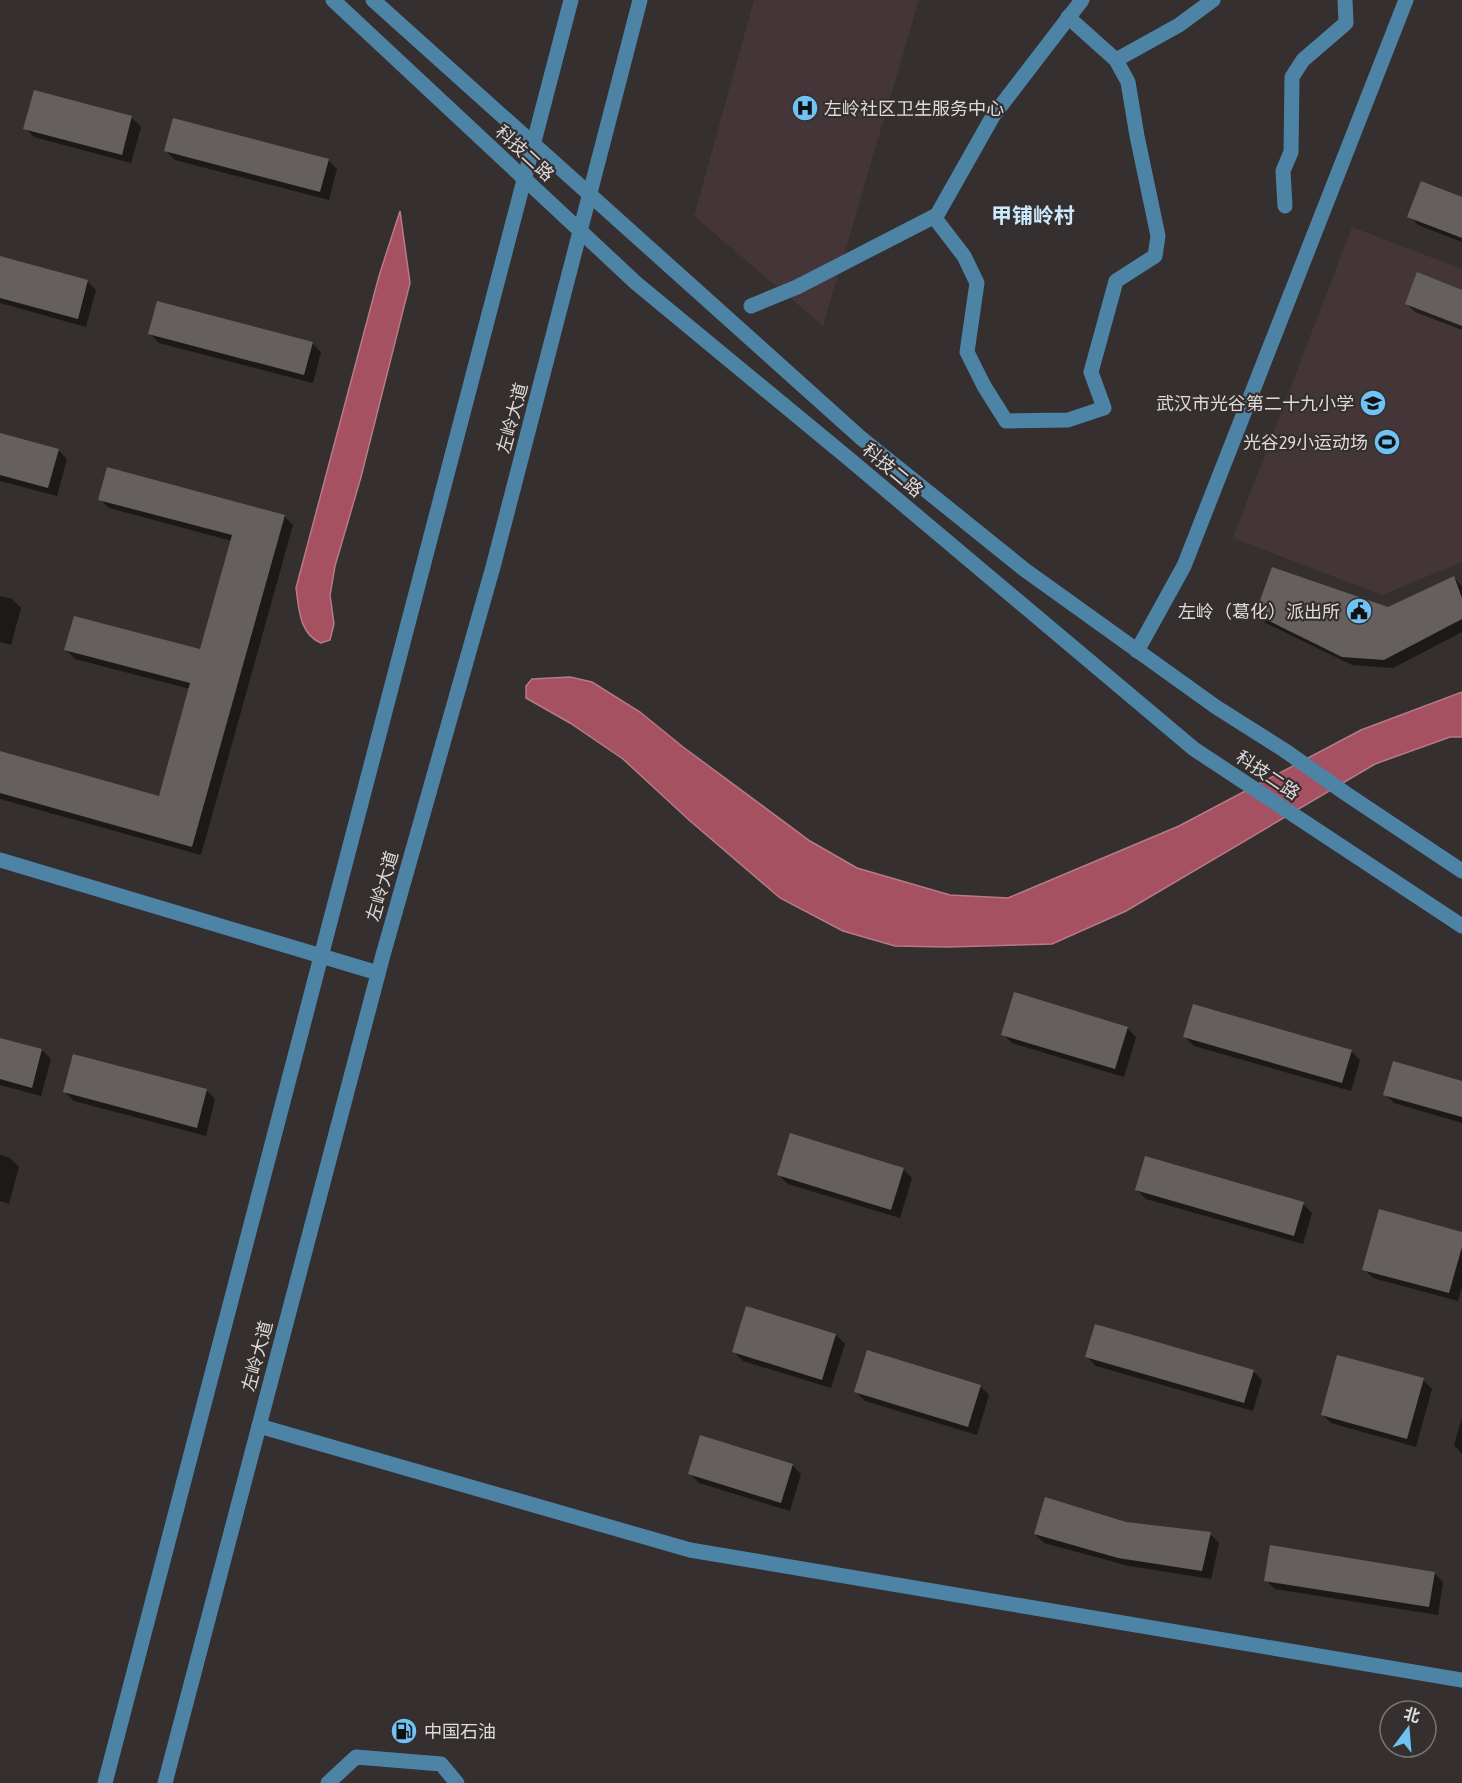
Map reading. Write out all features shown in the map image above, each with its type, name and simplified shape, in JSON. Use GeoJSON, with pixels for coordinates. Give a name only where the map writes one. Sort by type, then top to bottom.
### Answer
{"type":"FeatureCollection","features":[{"type":"Feature","properties":{"kind":"street","name":"科技二路"},"geometry":{"type":"LineString","coordinates":[[333,0],[636,283],[1185,742],[1462,926]]}},
{"type":"Feature","properties":{"kind":"street","name":"科技二路"},"geometry":{"type":"LineString","coordinates":[[373,0],[861,438],[1025,570],[1216,707],[1462,870]]}},
{"type":"Feature","properties":{"kind":"street"},"geometry":{"type":"LineString","coordinates":[[105,1783],[571,0]]}},
{"type":"Feature","properties":{"kind":"street","name":"左岭大道"},"geometry":{"type":"LineString","coordinates":[[165,1783],[378,973],[493,567],[640,0]]}},
{"type":"Feature","properties":{"kind":"street"},"geometry":{"type":"LineString","coordinates":[[751,306],[797,286],[937,215],[993,116],[1082,0]]}},
{"type":"Feature","properties":{"kind":"street"},"geometry":{"type":"LineString","coordinates":[[1116,60],[1179,25],[1213,0]]}},
{"type":"Feature","properties":{"kind":"street"},"geometry":{"type":"LineString","coordinates":[[1285,206],[1283,171],[1291,152],[1292,77],[1303,60],[1346,23],[1345,0]]}},
{"type":"Feature","properties":{"kind":"street"},"geometry":{"type":"LineString","coordinates":[[1137,651],[1184,566],[1406,0]]}},
{"type":"Feature","properties":{"kind":"street"},"geometry":{"type":"LineString","coordinates":[[934,217],[964,256],[977,283],[967,352],[984,387],[1006,421],[1068,420],[1104,408],[1091,372],[1116,280],[1155,256],[1158,236],[1128,82],[1116,60],[1068,17]]}},
{"type":"Feature","properties":{"kind":"street"},"geometry":{"type":"LineString","coordinates":[[0,860],[378,973]]}},
{"type":"Feature","properties":{"kind":"street"},"geometry":{"type":"LineString","coordinates":[[259,1426],[690,1550],[1462,1680]]}},
{"type":"Feature","properties":{"kind":"street"},"geometry":{"type":"LineString","coordinates":[[328,1783],[356,1757],[441,1764],[457,1783]]}},
{"type":"Feature","properties":{"kind":"shaded area","name":"左岭社区卫生服务中心"},"geometry":{"type":"Polygon","coordinates":[[[754,0],[919,0],[823,326],[694,216],[754,0]]]}},
{"type":"Feature","properties":{"kind":"shaded area"},"geometry":{"type":"Polygon","coordinates":[[[400,211],[410,283],[361,477],[335,566],[330,595],[334,624],[330,640],[321,643],[314,639],[304,627],[299,612],[296,588],[379,276],[400,211]]]}},
{"type":"Feature","properties":{"kind":"shaded area","name":"武汉市光谷第二十九小学"},"geometry":{"type":"Polygon","coordinates":[[[1352,227],[1462,269],[1462,562],[1382,595],[1233,538],[1352,227]]]}},
{"type":"Feature","properties":{"kind":"shaded area"},"geometry":{"type":"Polygon","coordinates":[[[570,677],[592,682],[640,712],[683,747],[810,841],[857,868],[950,895],[1008,898],[1179,826],[1361,730],[1462,692],[1462,737],[1450,737],[1375,764],[1126,911],[1052,944],[895,946],[843,931],[780,898],[689,820],[623,759],[570,723],[526,698],[526,686],[532,679],[570,677]]]}},
{"type":"Feature","properties":{"kind":"building"},"geometry":{"type":"Polygon","coordinates":[[[34,90],[132,116],[122,155],[23,129],[34,90]]]}},
{"type":"Feature","properties":{"kind":"building"},"geometry":{"type":"Polygon","coordinates":[[[173,118],[329,159],[320,192],[164,151],[173,118]]]}},
{"type":"Feature","properties":{"kind":"building"},"geometry":{"type":"Polygon","coordinates":[[[1421,181],[1462,197],[1462,238],[1407,217],[1421,181]]]}},
{"type":"Feature","properties":{"kind":"building"},"geometry":{"type":"Polygon","coordinates":[[[0,256],[88,280],[78,319],[0,298],[0,256]]]}},
{"type":"Feature","properties":{"kind":"building"},"geometry":{"type":"Polygon","coordinates":[[[1417,272],[1462,290],[1462,326],[1405,304],[1417,272]]]}},
{"type":"Feature","properties":{"kind":"building"},"geometry":{"type":"Polygon","coordinates":[[[157,301],[313,342],[304,375],[148,334],[157,301]]]}},
{"type":"Feature","properties":{"kind":"building"},"geometry":{"type":"Polygon","coordinates":[[[0,433],[59,449],[48,488],[0,475],[0,433]]]}},
{"type":"Feature","properties":{"kind":"building"},"geometry":{"type":"Polygon","coordinates":[[[107,467],[285,515],[192,847],[0,793],[0,751],[159,796],[190,683],[64,650],[74,616],[200,649],[232,535],[98,500],[107,467]]]}},
{"type":"Feature","properties":{"kind":"building","name":"左岭（葛化）派出所"},"geometry":{"type":"Polygon","coordinates":[[[1272,567],[1388,607],[1454,576],[1462,598],[1462,619],[1384,660],[1342,657],[1255,614],[1272,567]]]}},
{"type":"Feature","properties":{"kind":"building"},"geometry":{"type":"Polygon","coordinates":[[[1014,992],[1128,1027],[1115,1069],[1001,1035],[1014,992]]]}},
{"type":"Feature","properties":{"kind":"building"},"geometry":{"type":"Polygon","coordinates":[[[1193,1004],[1352,1050],[1342,1083],[1183,1037],[1193,1004]]]}},
{"type":"Feature","properties":{"kind":"building"},"geometry":{"type":"Polygon","coordinates":[[[0,1038],[42,1049],[32,1088],[0,1079],[0,1038]]]}},
{"type":"Feature","properties":{"kind":"building"},"geometry":{"type":"Polygon","coordinates":[[[73,1054],[207,1089],[197,1128],[63,1092],[73,1054]]]}},
{"type":"Feature","properties":{"kind":"building"},"geometry":{"type":"Polygon","coordinates":[[[1393,1061],[1462,1081],[1462,1117],[1383,1095],[1393,1061]]]}},
{"type":"Feature","properties":{"kind":"building"},"geometry":{"type":"Polygon","coordinates":[[[790,1133],[904,1168],[891,1210],[777,1175],[790,1133]]]}},
{"type":"Feature","properties":{"kind":"building"},"geometry":{"type":"Polygon","coordinates":[[[1145,1156],[1304,1202],[1294,1236],[1135,1190],[1145,1156]]]}},
{"type":"Feature","properties":{"kind":"building"},"geometry":{"type":"Polygon","coordinates":[[[1379,1209],[1462,1232],[1462,1247],[1449,1293],[1362,1270],[1379,1209]]]}},
{"type":"Feature","properties":{"kind":"building"},"geometry":{"type":"Polygon","coordinates":[[[746,1306],[836,1334],[822,1380],[732,1352],[746,1306]]]}},
{"type":"Feature","properties":{"kind":"building"},"geometry":{"type":"Polygon","coordinates":[[[1095,1324],[1254,1370],[1244,1403],[1085,1357],[1095,1324]]]}},
{"type":"Feature","properties":{"kind":"building"},"geometry":{"type":"Polygon","coordinates":[[[867,1350],[981,1385],[968,1427],[854,1392],[867,1350]]]}},
{"type":"Feature","properties":{"kind":"building"},"geometry":{"type":"Polygon","coordinates":[[[1337,1355],[1424,1378],[1407,1439],[1321,1415],[1337,1355]]]}},
{"type":"Feature","properties":{"kind":"building"},"geometry":{"type":"Polygon","coordinates":[[[700,1435],[793,1464],[781,1503],[688,1474],[700,1435]]]}},
{"type":"Feature","properties":{"kind":"building"},"geometry":{"type":"Polygon","coordinates":[[[1045,1497],[1126,1522],[1211,1532],[1202,1571],[1118,1558],[1034,1534],[1045,1497]]]}},
{"type":"Feature","properties":{"kind":"building"},"geometry":{"type":"Polygon","coordinates":[[[1270,1545],[1435,1572],[1429,1607],[1264,1581],[1270,1545]]]}},
{"type":"Feature","properties":{"kind":"place","name":"左岭社区卫生服务中心"},"geometry":{"type":"Point","coordinates":[805,108]}},
{"type":"Feature","properties":{"kind":"place","name":"武汉市光谷第二十九小学"},"geometry":{"type":"Point","coordinates":[1373,403]}},
{"type":"Feature","properties":{"kind":"place","name":"光谷29小运动场"},"geometry":{"type":"Point","coordinates":[1387,442]}},
{"type":"Feature","properties":{"kind":"place","name":"左岭（葛化）派出所"},"geometry":{"type":"Point","coordinates":[1359,611]}},
{"type":"Feature","properties":{"kind":"place","name":"中国石油"},"geometry":{"type":"Point","coordinates":[404,1731]}},
{"type":"Feature","properties":{"kind":"district","name":"甲铺岭村"},"geometry":{"type":"Point","coordinates":[1033,215]}}]}
